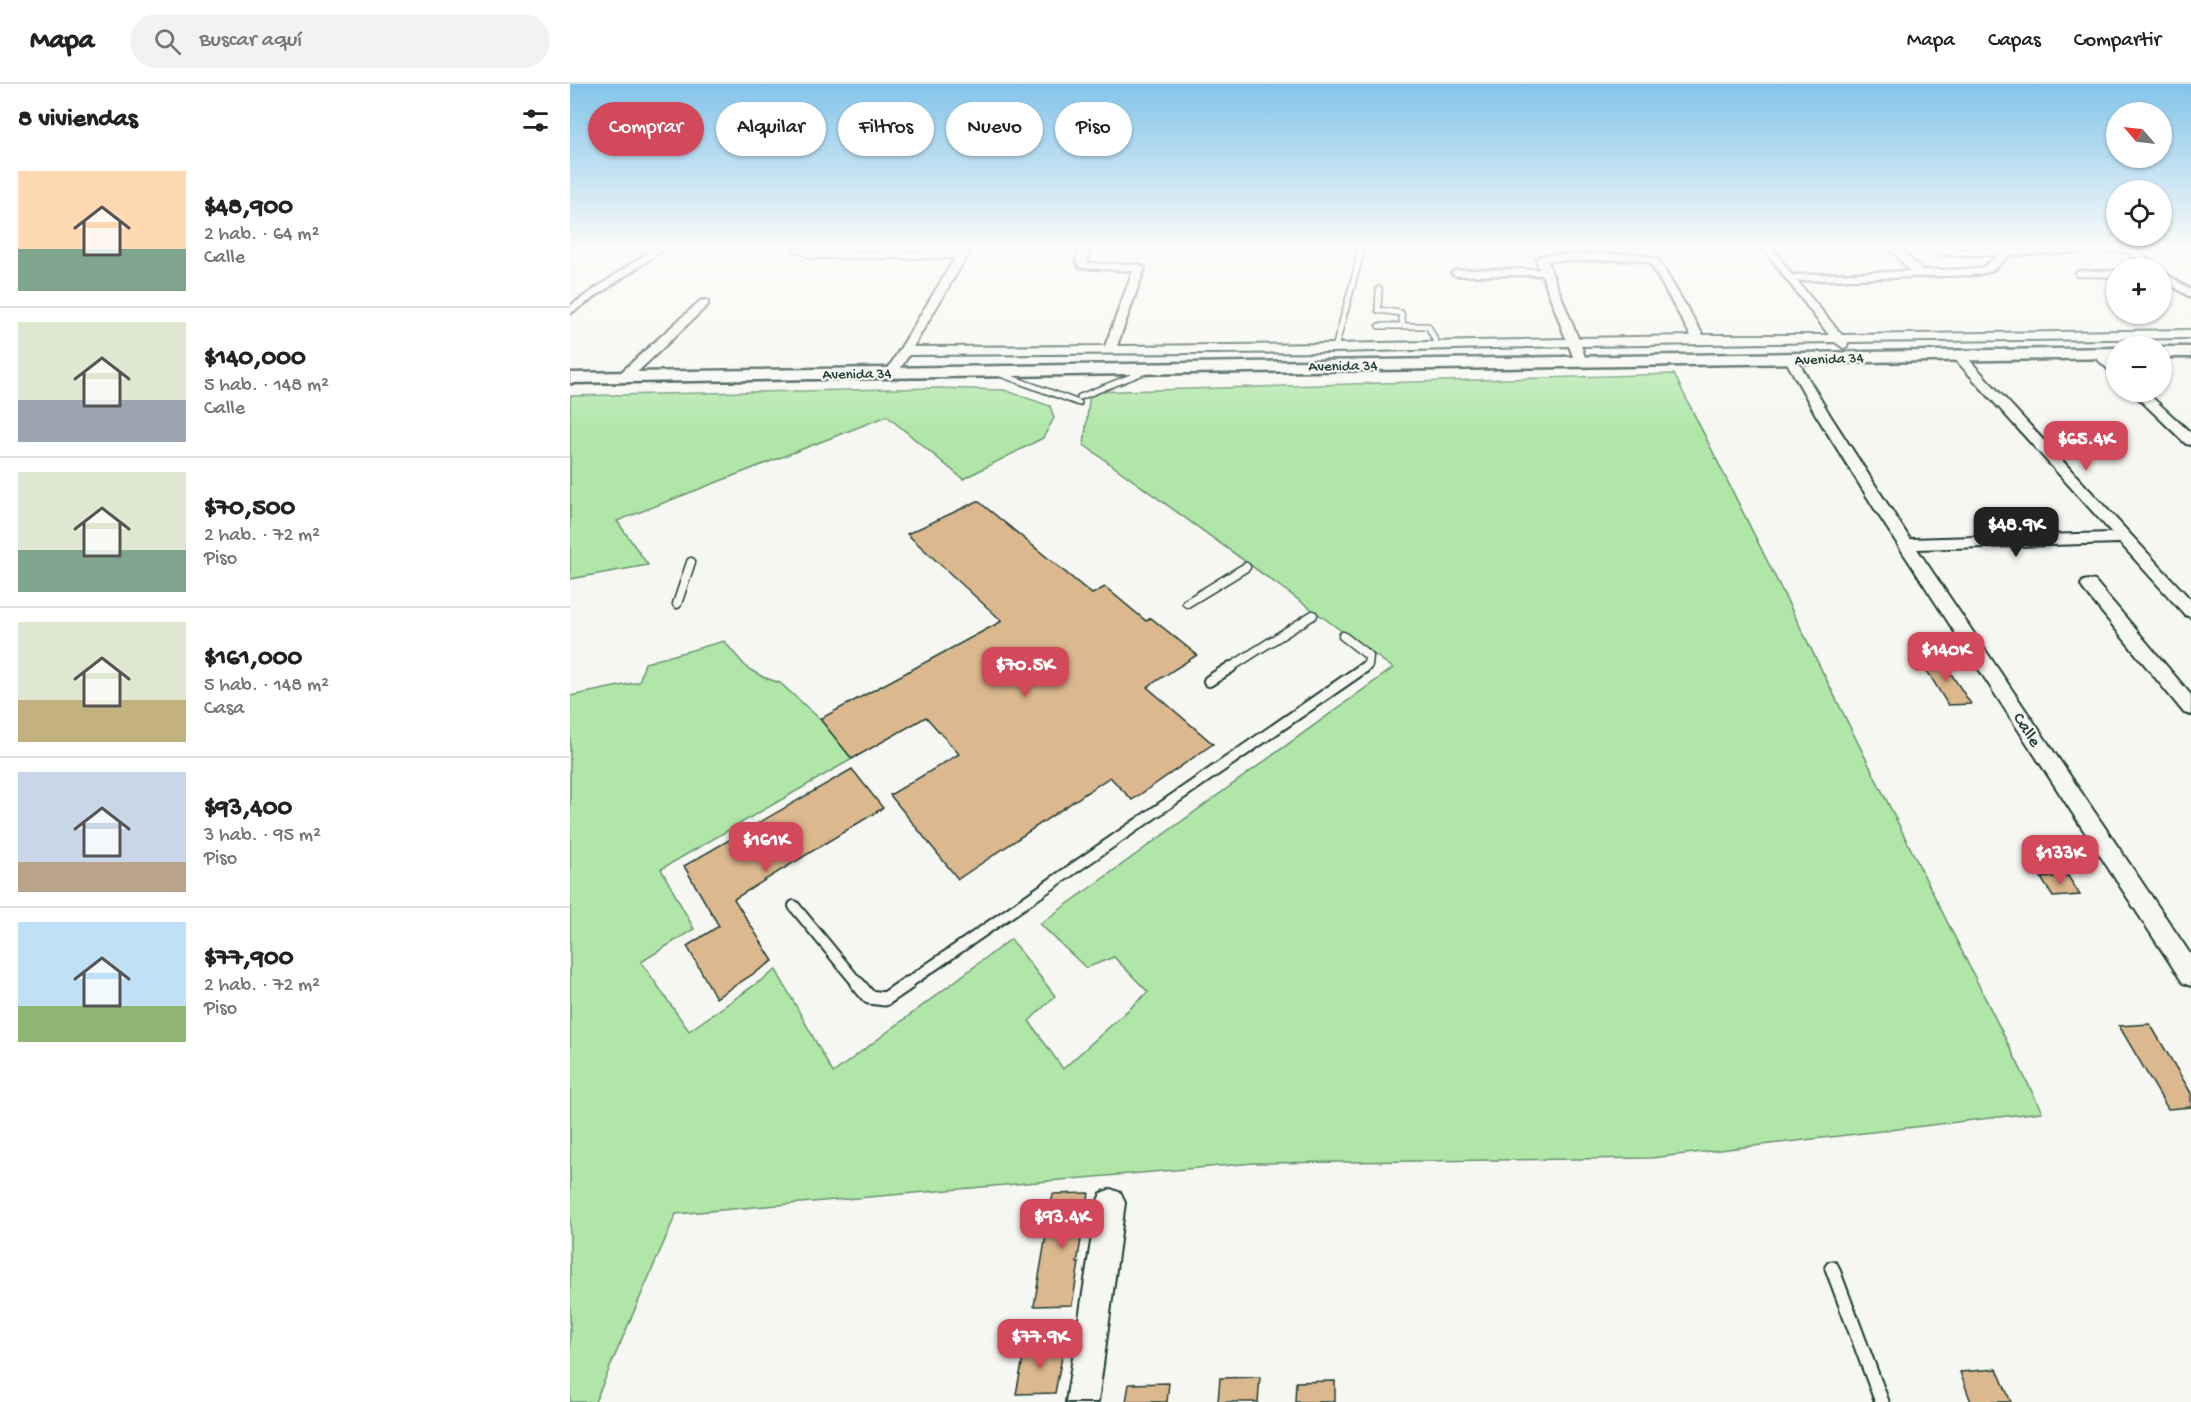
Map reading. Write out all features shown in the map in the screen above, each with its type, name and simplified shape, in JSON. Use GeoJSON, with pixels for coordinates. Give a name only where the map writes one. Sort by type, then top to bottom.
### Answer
{"type":"FeatureCollection","features":[{"type":"Feature","properties":{"kind":"street"},"geometry":{"type":"LineString","coordinates":[[624,377],[699,308]]}},
{"type":"Feature","properties":{"kind":"street"},"geometry":{"type":"LineString","coordinates":[[892,372],[930,308]]}},
{"type":"Feature","properties":{"kind":"street"},"geometry":{"type":"LineString","coordinates":[[1110,348],[1125,308]]}},
{"type":"Feature","properties":{"kind":"street"},"geometry":{"type":"LineString","coordinates":[[1560,308],[1581,362]]}},
{"type":"Feature","properties":{"kind":"street"},"geometry":{"type":"LineString","coordinates":[[1681,308],[1700,339]]}},
{"type":"Feature","properties":{"kind":"street"},"geometry":{"type":"LineString","coordinates":[[1813,308],[1854,357]]}},
{"type":"Feature","properties":{"kind":"street"},"geometry":{"type":"LineString","coordinates":[[903,351],[1335,348],[1700,339],[2087,337],[2191,334]]}},
{"type":"Feature","properties":{"kind":"street"},"geometry":{"type":"LineString","coordinates":[[2172,352],[2191,352]]}},
{"type":"Feature","properties":{"kind":"street"},"geometry":{"type":"LineString","coordinates":[[2098,353],[2106,361]]}},
{"type":"Feature","properties":{"kind":"street","name":"Avenida 34"},"geometry":{"type":"LineString","coordinates":[[570,378],[2106,353]]}},
{"type":"Feature","properties":{"kind":"street"},"geometry":{"type":"LineString","coordinates":[[1958,355],[2191,611]]}},
{"type":"Feature","properties":{"kind":"street","name":"Calle"},"geometry":{"type":"LineString","coordinates":[[1791,359],[1822,415],[2191,975]]}},
{"type":"Feature","properties":{"kind":"street"},"geometry":{"type":"LineString","coordinates":[[2150,402],[2191,441]]}},
{"type":"Feature","properties":{"kind":"street"},"geometry":{"type":"LineString","coordinates":[[1906,544],[2124,538]]}},
{"type":"Feature","properties":{"kind":"street"},"geometry":{"type":"LineString","coordinates":[[2089,585],[2191,708]]}},
{"type":"Feature","properties":{"kind":"street"},"geometry":{"type":"LineString","coordinates":[[1082,1402],[1111,1203]]}},
{"type":"Feature","properties":{"kind":"lane"},"geometry":{"type":"LineString","coordinates":[[1335,348],[1346,308]]}},
{"type":"Feature","properties":{"kind":"lane"},"geometry":{"type":"LineString","coordinates":[[1378,308],[1378,310],[1401,313],[1403,325]]}},
{"type":"Feature","properties":{"kind":"lane"},"geometry":{"type":"LineString","coordinates":[[1379,326],[1428,326],[1438,346]]}},
{"type":"Feature","properties":{"kind":"lane"},"geometry":{"type":"LineString","coordinates":[[993,371],[1080,400],[1153,368]]}},
{"type":"Feature","properties":{"kind":"lane"},"geometry":{"type":"LineString","coordinates":[[677,604],[691,562]]}},
{"type":"Feature","properties":{"kind":"lane"},"geometry":{"type":"LineString","coordinates":[[1187,603],[1246,567]]}},
{"type":"Feature","properties":{"kind":"lane"},"geometry":{"type":"LineString","coordinates":[[1209,681],[1313,615]]}},
{"type":"Feature","properties":{"kind":"lane"},"geometry":{"type":"LineString","coordinates":[[794,906],[869,997],[885,999],[1368,665],[1369,656],[1343,636]]}},
{"type":"Feature","properties":{"kind":"lane"},"geometry":{"type":"LineString","coordinates":[[1832,1268],[1882,1402]]}},
{"type":"Feature","properties":{"kind":"green space"},"geometry":{"type":"Polygon","coordinates":[[[1674,374],[2042,1112],[1651,1158],[1254,1163],[676,1214],[595,1402],[570,1402],[570,696],[639,682],[645,663],[724,641],[747,668],[780,683],[820,719],[852,759],[661,869],[694,929],[641,962],[689,1031],[776,970],[833,1073],[1011,939],[1055,996],[1029,1021],[1063,1069],[1148,992],[1114,957],[1086,968],[1040,924],[1393,668],[1084,445],[1090,392],[1674,374]]]}},
{"type":"Feature","properties":{"kind":"green space"},"geometry":{"type":"Polygon","coordinates":[[[937,388],[1004,390],[1050,406],[1054,418],[1043,438],[963,479],[887,416],[617,521],[648,565],[570,579],[570,396],[937,388]]]}},
{"type":"Feature","properties":{"kind":"building"},"geometry":{"type":"Polygon","coordinates":[[[978,501],[1092,594],[1105,587],[1146,621],[1151,618],[1197,655],[1147,687],[1213,744],[1132,800],[1110,777],[958,879],[890,795],[959,754],[926,717],[852,759],[820,719],[1002,621],[907,534],[978,501]]]}},
{"type":"Feature","properties":{"kind":"building"},"geometry":{"type":"Polygon","coordinates":[[[1942,660],[1971,704],[1948,705],[1921,661],[1942,660]]]}},
{"type":"Feature","properties":{"kind":"building"},"geometry":{"type":"Polygon","coordinates":[[[852,769],[883,808],[734,899],[773,961],[716,998],[687,946],[719,926],[684,866],[852,769]]]}},
{"type":"Feature","properties":{"kind":"building"},"geometry":{"type":"Polygon","coordinates":[[[2068,876],[2080,895],[2053,897],[2041,878],[2068,876]]]}},
{"type":"Feature","properties":{"kind":"building"},"geometry":{"type":"Polygon","coordinates":[[[2150,1024],[2191,1093],[2191,1107],[2168,1109],[2119,1026],[2150,1024]]]}},
{"type":"Feature","properties":{"kind":"building"},"geometry":{"type":"Polygon","coordinates":[[[1089,1193],[1072,1305],[1034,1306],[1053,1194],[1089,1193]]]}},
{"type":"Feature","properties":{"kind":"building"},"geometry":{"type":"Polygon","coordinates":[[[1064,1347],[1055,1393],[1016,1394],[1025,1348],[1064,1347]]]}},
{"type":"Feature","properties":{"kind":"building"},"geometry":{"type":"Polygon","coordinates":[[[1997,1369],[2011,1402],[1971,1402],[1960,1372],[1997,1369]]]}},
{"type":"Feature","properties":{"kind":"building"},"geometry":{"type":"Polygon","coordinates":[[[1260,1377],[1258,1402],[1218,1402],[1220,1378],[1260,1377]]]}},
{"type":"Feature","properties":{"kind":"building"},"geometry":{"type":"Polygon","coordinates":[[[1335,1381],[1335,1402],[1295,1402],[1296,1382],[1335,1381]]]}},
{"type":"Feature","properties":{"kind":"building"},"geometry":{"type":"Polygon","coordinates":[[[1169,1383],[1167,1402],[1126,1402],[1129,1384],[1169,1383]]]}}]}
